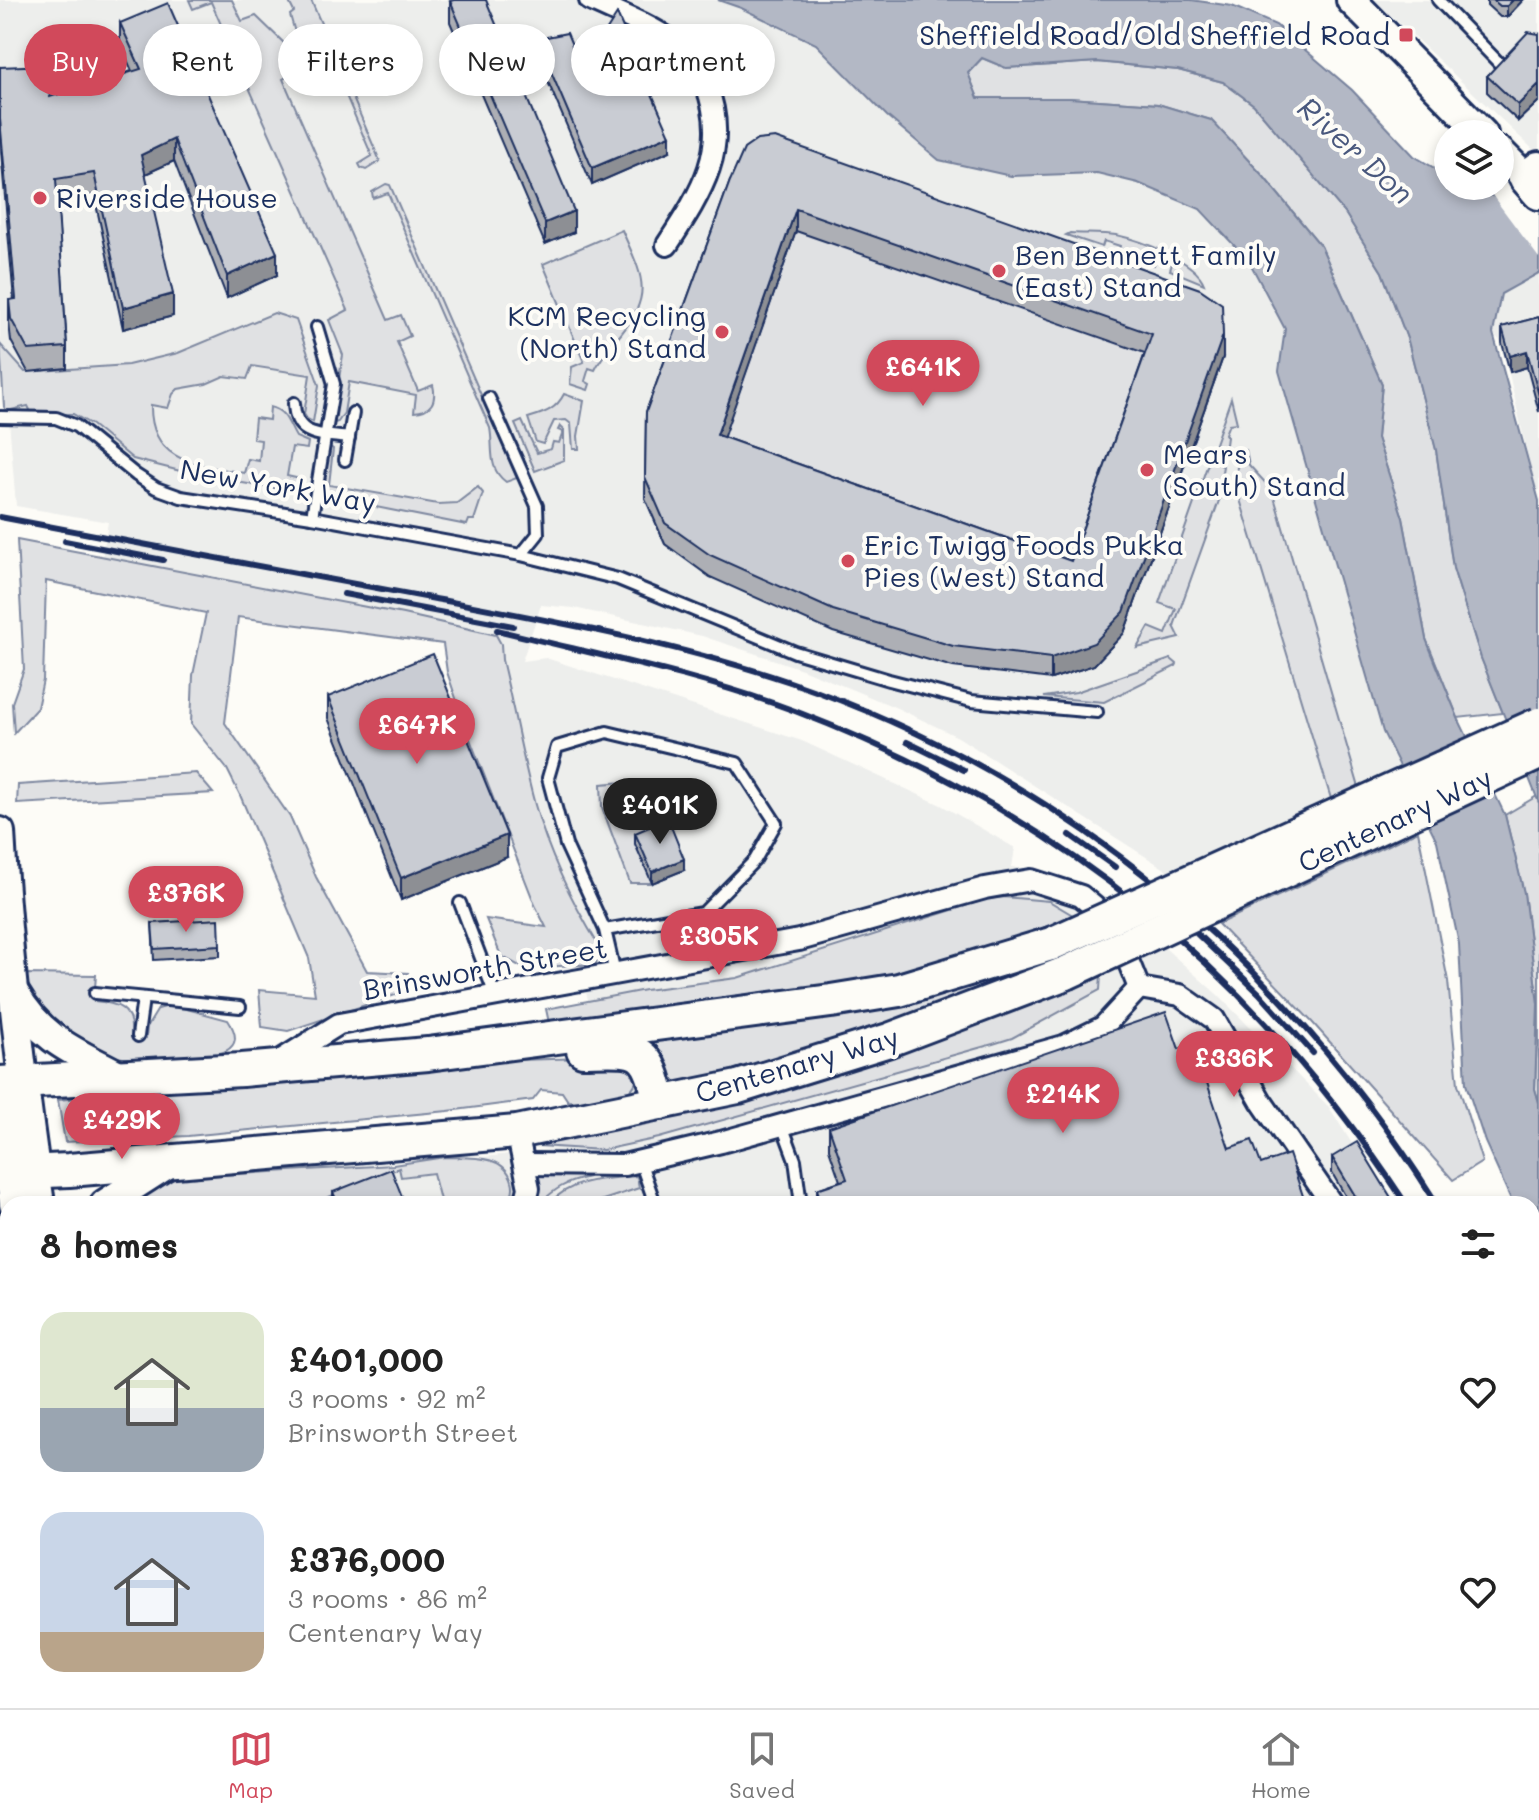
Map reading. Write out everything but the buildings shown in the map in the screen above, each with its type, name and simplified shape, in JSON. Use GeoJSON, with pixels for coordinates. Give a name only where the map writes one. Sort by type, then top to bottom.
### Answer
{"type":"FeatureCollection","features":[{"type":"Feature","properties":{"kind":"main road","name":"Centenary Way"},"geometry":{"type":"LineString","coordinates":[[8,1089],[122,1077],[267,1069],[428,1054],[899,990],[1051,944],[1539,724]]}},
{"type":"Feature","properties":{"kind":"main road","name":"Centenary Way"},"geometry":{"type":"LineString","coordinates":[[15,1172],[517,1132],[738,1087],[889,1040],[1066,973],[1539,753]]}},
{"type":"Feature","properties":{"kind":"main road"},"geometry":{"type":"LineString","coordinates":[[428,1054],[626,1049],[642,1056],[654,1072],[660,1103]]}},
{"type":"Feature","properties":{"kind":"street"},"geometry":{"type":"LineString","coordinates":[[590,0],[675,43],[700,71],[714,104],[717,137],[708,174],[694,204],[667,245]]}},
{"type":"Feature","properties":{"kind":"street"},"geometry":{"type":"LineString","coordinates":[[1351,0],[1469,120]]}},
{"type":"Feature","properties":{"kind":"street"},"geometry":{"type":"LineString","coordinates":[[1514,164],[1535,182]]}},
{"type":"Feature","properties":{"kind":"street"},"geometry":{"type":"LineString","coordinates":[[0,832],[14,1196]]}},
{"type":"Feature","properties":{"kind":"street","name":"Brinsworth Street"},"geometry":{"type":"LineString","coordinates":[[267,1069],[339,1024],[799,940],[985,888],[1031,880],[1081,896],[1113,923],[1139,988]]}},
{"type":"Feature","properties":{"kind":"street"},"geometry":{"type":"LineString","coordinates":[[0,1046],[6,970]]}},
{"type":"Feature","properties":{"kind":"street"},"geometry":{"type":"LineString","coordinates":[[6,970],[29,1017],[45,1033],[122,1077]]}},
{"type":"Feature","properties":{"kind":"street"},"geometry":{"type":"LineString","coordinates":[[526,1164],[624,1165],[782,1125],[1064,1046],[1103,1027],[1139,988],[1180,995],[1214,1019],[1261,1101],[1326,1196]]}},
{"type":"Feature","properties":{"kind":"street"},"geometry":{"type":"LineString","coordinates":[[517,1132],[526,1164],[527,1196]]}},
{"type":"Feature","properties":{"kind":"street"},"geometry":{"type":"LineString","coordinates":[[117,1196],[172,1161]]}},
{"type":"Feature","properties":{"kind":"street"},"geometry":{"type":"LineString","coordinates":[[15,1172],[34,1196]]}},
{"type":"Feature","properties":{"kind":"lane"},"geometry":{"type":"LineString","coordinates":[[1438,0],[1499,63]]}},
{"type":"Feature","properties":{"kind":"lane"},"geometry":{"type":"LineString","coordinates":[[312,517],[334,384],[317,327]]}},
{"type":"Feature","properties":{"kind":"lane"},"geometry":{"type":"LineString","coordinates":[[489,398],[537,506],[538,534],[521,555]]}},
{"type":"Feature","properties":{"kind":"lane"},"geometry":{"type":"LineString","coordinates":[[294,403],[298,423],[305,431],[349,438]]}},
{"type":"Feature","properties":{"kind":"lane"},"geometry":{"type":"LineString","coordinates":[[345,460],[353,413]]}},
{"type":"Feature","properties":{"kind":"lane","name":"New York Way"},"geometry":{"type":"LineString","coordinates":[[0,417],[56,418],[76,426],[136,475],[156,488],[181,497],[521,555],[618,579],[795,652],[889,680],[971,701],[1097,712]]}},
{"type":"Feature","properties":{"kind":"lane"},"geometry":{"type":"LineString","coordinates":[[605,930],[703,913],[755,860],[776,823],[737,763],[607,732],[557,747],[548,778],[566,845],[605,930],[615,973]]}},
{"type":"Feature","properties":{"kind":"lane"},"geometry":{"type":"LineString","coordinates":[[460,903],[495,995]]}},
{"type":"Feature","properties":{"kind":"lane"},"geometry":{"type":"LineString","coordinates":[[95,993],[240,1007]]}},
{"type":"Feature","properties":{"kind":"lane"},"geometry":{"type":"LineString","coordinates":[[138,1036],[143,998]]}},
{"type":"Feature","properties":{"kind":"lane"},"geometry":{"type":"LineString","coordinates":[[782,1125],[795,1160],[800,1196]]}},
{"type":"Feature","properties":{"kind":"lane"},"geometry":{"type":"LineString","coordinates":[[640,1161],[652,1196]]}},
{"type":"Feature","properties":{"kind":"shaded area"},"geometry":{"type":"Polygon","coordinates":[[[0,0],[718,0],[774,24],[571,24],[571,96],[775,96],[775,24],[816,44],[887,116],[939,160],[1011,176],[1097,173],[1138,183],[1200,209],[1249,261],[1285,329],[1279,371],[1402,772],[1176,876],[958,737],[802,669],[702,636],[574,608],[541,605],[522,661],[546,658],[802,741],[941,805],[1015,848],[1012,867],[1041,872],[1091,889],[1114,903],[1218,995],[1329,1107],[1385,1196],[332,1196],[400,1168],[634,1138],[577,966],[443,644],[207,613],[97,591],[108,522],[16,506],[6,383],[0,373],[0,0]]]}},
{"type":"Feature","properties":{"kind":"shaded area"},"geometry":{"type":"Polygon","coordinates":[[[189,0],[232,0],[242,21],[256,16],[278,37],[278,96],[290,96],[388,320],[401,315],[410,336],[397,342],[418,391],[433,385],[434,396],[429,408],[414,412],[416,395],[349,382],[344,413],[338,422],[331,424],[343,355],[329,320],[348,310],[253,96],[262,96],[262,24],[221,24],[211,2],[193,9],[189,0]]]}},
{"type":"Feature","properties":{"kind":"shaded area"},"geometry":{"type":"Polygon","coordinates":[[[288,0],[311,0],[321,24],[293,24],[290,15],[294,12],[288,0]]]}},
{"type":"Feature","properties":{"kind":"shaded area"},"geometry":{"type":"Polygon","coordinates":[[[1375,0],[1539,0],[1539,155],[1514,131],[1514,120],[1502,120],[1375,0]]]}},
{"type":"Feature","properties":{"kind":"shaded area"},"geometry":{"type":"Polygon","coordinates":[[[982,58],[1006,68],[1097,62],[1178,70],[1223,82],[1254,105],[1345,213],[1382,272],[1408,341],[1436,449],[1453,568],[1481,658],[1503,713],[1458,718],[1426,639],[1403,518],[1377,438],[1382,384],[1321,246],[1264,177],[1210,120],[1158,104],[1069,98],[978,98],[968,73],[982,58]]]}},
{"type":"Feature","properties":{"kind":"shaded area"},"geometry":{"type":"Polygon","coordinates":[[[346,96],[352,96],[380,161],[366,170],[361,168],[359,164],[372,156],[346,96]]]}},
{"type":"Feature","properties":{"kind":"shaded area"},"geometry":{"type":"Polygon","coordinates":[[[390,185],[517,478],[506,482],[496,471],[490,428],[388,193],[373,198],[372,192],[390,185]]]}},
{"type":"Feature","properties":{"kind":"shaded area"},"geometry":{"type":"Polygon","coordinates":[[[730,203],[1222,325],[1223,357],[1124,633],[1094,665],[1051,679],[710,577],[665,544],[645,498],[730,203]]]}},
{"type":"Feature","properties":{"kind":"shaded area"},"geometry":{"type":"Polygon","coordinates":[[[622,230],[639,271],[641,295],[632,320],[595,370],[589,368],[585,381],[590,384],[588,390],[570,384],[572,367],[584,362],[543,264],[622,230]]]}},
{"type":"Feature","properties":{"kind":"shaded area"},"geometry":{"type":"Polygon","coordinates":[[[1066,235],[1116,235],[1139,241],[1179,259],[1199,275],[1204,284],[1170,270],[1172,264],[1156,258],[1154,265],[1118,253],[1120,246],[1104,241],[1102,247],[1066,235]]]}},
{"type":"Feature","properties":{"kind":"shaded area"},"geometry":{"type":"Polygon","coordinates":[[[1539,273],[1539,490],[1536,491],[1502,343],[1493,333],[1501,294],[1539,273]]]}},
{"type":"Feature","properties":{"kind":"shaded area"},"geometry":{"type":"Polygon","coordinates":[[[274,313],[296,320],[319,385],[313,422],[304,414],[310,375],[252,366],[247,379],[224,376],[206,384],[178,389],[168,408],[151,405],[153,425],[168,450],[195,464],[244,473],[248,459],[259,461],[261,440],[253,439],[255,418],[269,420],[270,407],[280,412],[296,437],[308,442],[307,449],[292,447],[287,476],[300,479],[291,491],[200,476],[133,459],[92,425],[73,414],[32,414],[28,406],[7,411],[4,407],[0,344],[25,372],[128,365],[178,353],[274,313]]]}},
{"type":"Feature","properties":{"kind":"shaded area"},"geometry":{"type":"Polygon","coordinates":[[[564,394],[584,401],[579,449],[573,449],[571,424],[566,420],[554,421],[543,444],[536,442],[528,418],[553,407],[564,394]]]}},
{"type":"Feature","properties":{"kind":"shaded area"},"geometry":{"type":"Polygon","coordinates":[[[1231,398],[1237,423],[1229,424],[1225,434],[1225,452],[1219,464],[1223,466],[1221,495],[1174,626],[1180,638],[1137,648],[1149,627],[1166,634],[1176,609],[1159,603],[1231,398]]]}},
{"type":"Feature","properties":{"kind":"shaded area"},"geometry":{"type":"Polygon","coordinates":[[[522,421],[537,453],[551,449],[553,442],[559,443],[563,432],[558,430],[560,426],[564,430],[564,460],[535,471],[515,424],[522,421]]]}},
{"type":"Feature","properties":{"kind":"shaded area"},"geometry":{"type":"Polygon","coordinates":[[[326,444],[333,449],[329,485],[438,504],[457,503],[478,487],[483,493],[474,520],[469,520],[467,525],[320,496],[326,444]]]}},
{"type":"Feature","properties":{"kind":"shaded area"},"geometry":{"type":"Polygon","coordinates":[[[1246,450],[1249,465],[1272,490],[1360,791],[1332,802],[1239,496],[1236,481],[1238,452],[1246,450]]]}},
{"type":"Feature","properties":{"kind":"shaded area"},"geometry":{"type":"Polygon","coordinates":[[[17,540],[403,614],[496,635],[501,644],[535,805],[562,878],[599,946],[596,964],[523,968],[501,956],[486,919],[546,927],[470,739],[447,672],[443,644],[238,617],[225,723],[290,817],[316,877],[367,971],[408,973],[410,990],[288,1031],[262,1027],[259,990],[315,995],[309,958],[240,795],[227,769],[191,724],[193,675],[206,613],[46,581],[43,680],[37,708],[14,733],[12,703],[24,669],[17,540]]]}},
{"type":"Feature","properties":{"kind":"shaded area"},"geometry":{"type":"Polygon","coordinates":[[[1171,659],[1176,666],[1104,702],[1044,697],[1076,692],[1171,659]]]}},
{"type":"Feature","properties":{"kind":"shaded area"},"geometry":{"type":"Polygon","coordinates":[[[196,773],[213,793],[17,804],[18,785],[196,773]]]}},
{"type":"Feature","properties":{"kind":"shaded area"},"geometry":{"type":"Polygon","coordinates":[[[652,783],[665,799],[668,830],[636,844],[652,883],[630,883],[602,807],[601,784],[652,783]]]}},
{"type":"Feature","properties":{"kind":"shaded area"},"geometry":{"type":"Polygon","coordinates":[[[1537,796],[1539,1103],[1535,1089],[1538,1004],[1524,894],[1505,815],[1537,796]]]}},
{"type":"Feature","properties":{"kind":"shaded area"},"geometry":{"type":"Polygon","coordinates":[[[1418,831],[1448,981],[1458,1084],[1482,1162],[1453,1180],[1312,1022],[1218,924],[1418,831]]]}},
{"type":"Feature","properties":{"kind":"shaded area"},"geometry":{"type":"Polygon","coordinates":[[[1003,897],[1049,901],[1076,917],[959,961],[821,994],[549,1023],[546,1009],[645,990],[737,978],[987,899],[1003,897]]]}},
{"type":"Feature","properties":{"kind":"shaded area"},"geometry":{"type":"Polygon","coordinates":[[[23,974],[96,975],[94,1001],[122,1008],[129,1018],[131,1033],[146,1038],[147,1027],[158,1009],[172,1005],[228,1020],[235,1041],[224,1052],[215,1055],[160,1061],[95,1052],[70,1040],[52,1025],[32,995],[23,974]]]}},
{"type":"Feature","properties":{"kind":"shaded area"},"geometry":{"type":"Polygon","coordinates":[[[1011,975],[915,1016],[838,1041],[674,1086],[660,1058],[635,1039],[906,1004],[1011,975]]]}},
{"type":"Feature","properties":{"kind":"shaded area"},"geometry":{"type":"Polygon","coordinates":[[[1101,975],[1100,990],[1012,1038],[993,1044],[659,1138],[603,1150],[539,1146],[540,1142],[701,1110],[918,1046],[1101,975]]]}},
{"type":"Feature","properties":{"kind":"shaded area"},"geometry":{"type":"Polygon","coordinates":[[[586,1058],[629,1066],[636,1082],[624,1095],[606,1100],[568,1101],[562,1092],[541,1090],[533,1100],[448,1111],[188,1136],[65,1142],[58,1100],[478,1061],[586,1058]]]}},
{"type":"Feature","properties":{"kind":"shaded area"},"geometry":{"type":"Polygon","coordinates":[[[445,1157],[484,1159],[493,1161],[508,1172],[513,1190],[510,1196],[439,1196],[433,1173],[401,1177],[399,1168],[331,1196],[143,1196],[168,1178],[393,1165],[445,1157]]]}},
{"type":"Feature","properties":{"kind":"shaded area"},"geometry":{"type":"Polygon","coordinates":[[[538,1171],[588,1174],[588,1177],[561,1187],[548,1196],[539,1196],[538,1171]]]}},
{"type":"Feature","properties":{"kind":"shaded area"},"geometry":{"type":"Polygon","coordinates":[[[637,1176],[639,1188],[615,1196],[557,1196],[568,1189],[601,1179],[637,1176]]]}},
{"type":"Feature","properties":{"kind":"water","name":"River Don"},"geometry":{"type":"Polygon","coordinates":[[[718,0],[1191,0],[1232,6],[1276,25],[1352,90],[1414,156],[1434,168],[1434,200],[1502,200],[1514,205],[1539,198],[1539,273],[1501,294],[1493,333],[1539,501],[1539,803],[1481,658],[1453,568],[1436,450],[1408,341],[1382,272],[1345,213],[1254,105],[1223,82],[1178,70],[1097,62],[1006,68],[982,58],[968,73],[978,98],[1069,98],[1158,104],[1211,120],[1264,177],[1321,246],[1382,384],[1377,438],[1403,518],[1426,639],[1458,718],[1505,815],[1524,893],[1538,1004],[1535,1089],[1539,1103],[1539,1196],[1509,1196],[1485,1142],[1466,1084],[1459,944],[1437,841],[1383,732],[1279,371],[1285,329],[1249,261],[1200,209],[1138,183],[1097,173],[1011,176],[939,160],[887,116],[816,44],[718,0]]]}},
{"type":"Feature","properties":{"kind":"pier"},"geometry":{"type":"Polygon","coordinates":[[[1539,194],[1539,258],[1496,200],[1514,201],[1539,194]]]}},
{"type":"Feature","properties":{"kind":"railway"},"geometry":{"type":"LineString","coordinates":[[0,517],[609,633],[700,655],[790,682],[890,721],[985,769],[1075,824],[1159,887],[1237,957],[1310,1033],[1377,1116],[1432,1196]]}},
{"type":"Feature","properties":{"kind":"railway"},"geometry":{"type":"LineString","coordinates":[[65,541],[163,560]]}},
{"type":"Feature","properties":{"kind":"railway"},"geometry":{"type":"LineString","coordinates":[[344,594],[513,626]]}},
{"type":"Feature","properties":{"kind":"railway"},"geometry":{"type":"LineString","coordinates":[[497,630],[685,676],[795,711],[890,751],[979,797],[1063,849],[1141,907],[1215,972],[1283,1042],[1347,1120],[1400,1196]]}},
{"type":"Feature","properties":{"kind":"railway"},"geometry":{"type":"LineString","coordinates":[[907,742],[964,770]]}},
{"type":"Feature","properties":{"kind":"railway"},"geometry":{"type":"LineString","coordinates":[[1070,835],[1115,867]]}},
{"type":"Feature","properties":{"kind":"railway"},"geometry":{"type":"LineString","coordinates":[[1193,930],[1259,993],[1313,1053]]}},
{"type":"Feature","properties":{"kind":"place","name":"Sheffield Road/Old Sheffield Road"},"geometry":{"type":"Point","coordinates":[1406,35]}},
{"type":"Feature","properties":{"kind":"place","name":"Riverside House"},"geometry":{"type":"Point","coordinates":[40,198]}},
{"type":"Feature","properties":{"kind":"place","name":"Ben Bennett Family (East) Stand"},"geometry":{"type":"Point","coordinates":[999,271]}},
{"type":"Feature","properties":{"kind":"place","name":"KCM Recycling (North) Stand"},"geometry":{"type":"Point","coordinates":[722,332]}},
{"type":"Feature","properties":{"kind":"place","name":"Mears (South) Stand"},"geometry":{"type":"Point","coordinates":[1147,470]}},
{"type":"Feature","properties":{"kind":"place","name":"Eric Twigg Foods Pukka Pies (West) Stand"},"geometry":{"type":"Point","coordinates":[848,561]}}]}
